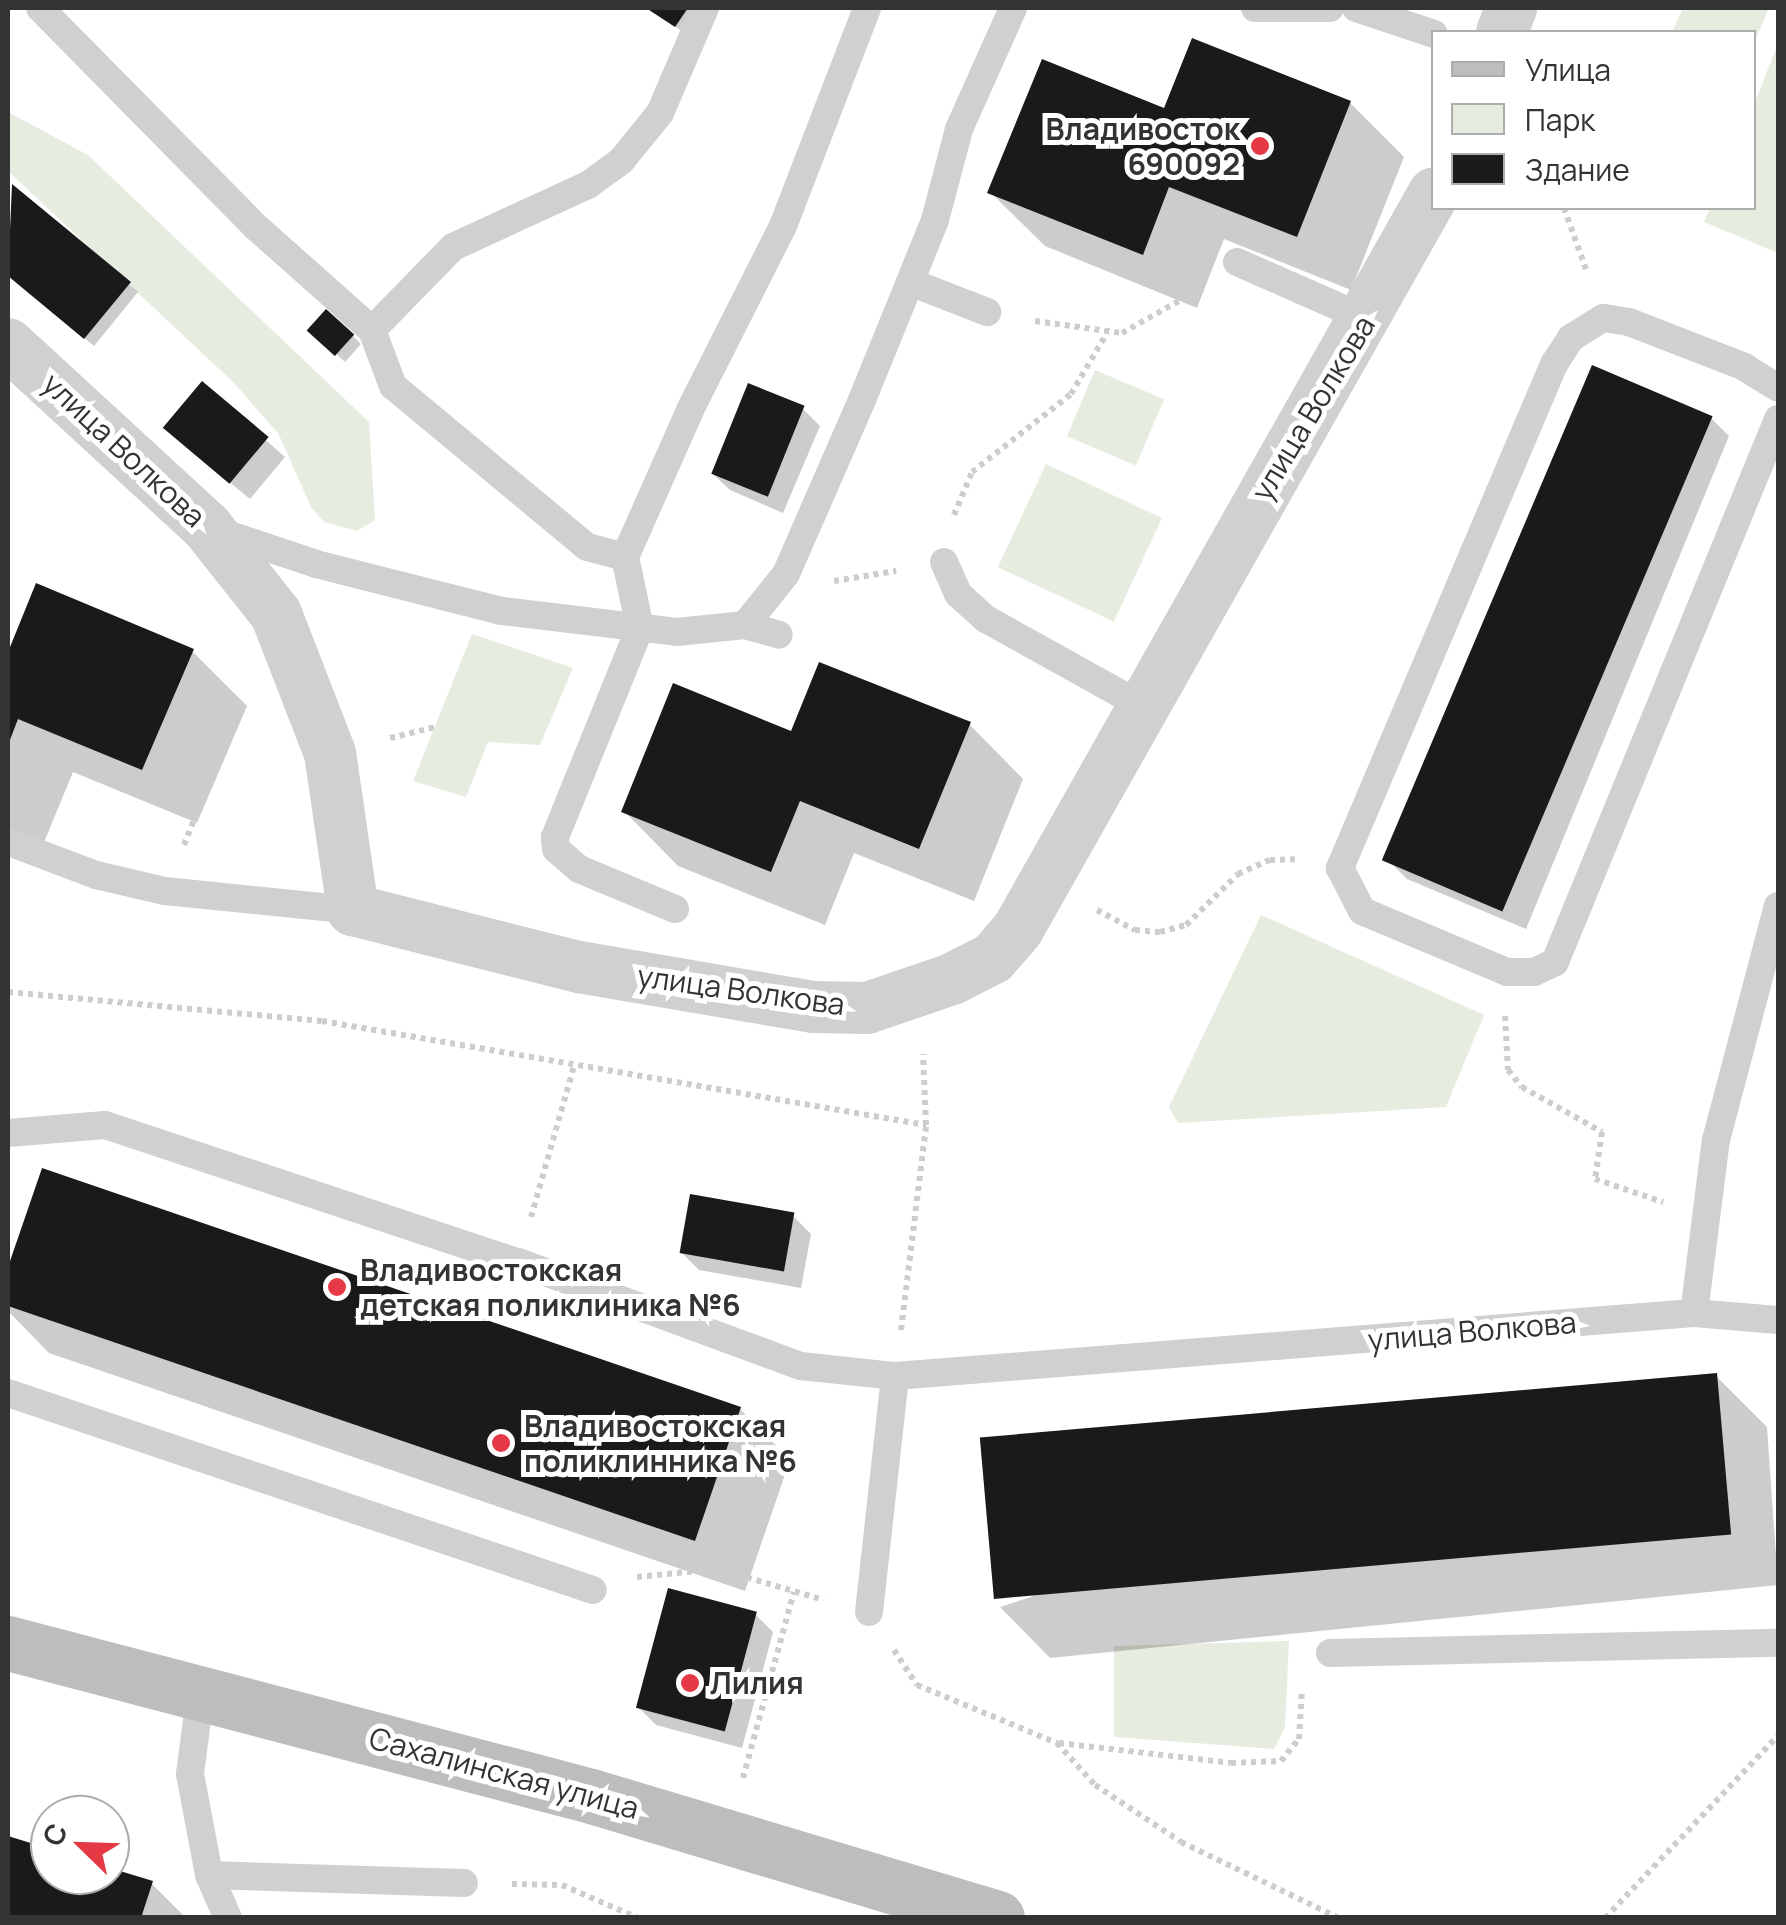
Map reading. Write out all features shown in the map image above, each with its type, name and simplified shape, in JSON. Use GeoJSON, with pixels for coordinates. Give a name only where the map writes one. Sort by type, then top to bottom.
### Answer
{"type":"FeatureCollection","features":[{"type":"Feature","properties":{"kind":"main road","name":"Сахалинская улица"},"geometry":{"type":"LineString","coordinates":[[8,1643],[201,1690],[728,1835],[997,1918]]}},
{"type":"Feature","properties":{"kind":"street","name":"улица Волкова"},"geometry":{"type":"LineString","coordinates":[[8,344],[207,527],[276,614],[330,753],[353,910],[579,967],[700,982],[813,1006],[867,1008],[921,992],[992,958],[1018,929],[1431,199]]}},
{"type":"Feature","properties":{"kind":"lane"},"geometry":{"type":"LineString","coordinates":[[40,8],[256,227],[372,330],[393,386],[587,547],[625,557]]}},
{"type":"Feature","properties":{"kind":"lane"},"geometry":{"type":"LineString","coordinates":[[372,330],[453,247],[588,185],[621,161],[660,113],[704,8]]}},
{"type":"Feature","properties":{"kind":"lane"},"geometry":{"type":"LineString","coordinates":[[675,910],[578,869],[556,848],[555,837],[640,628],[625,557],[690,410],[783,226],[867,8]]}},
{"type":"Feature","properties":{"kind":"lane"},"geometry":{"type":"LineString","coordinates":[[745,625],[786,574],[910,282],[960,129],[1013,8]]}},
{"type":"Feature","properties":{"kind":"lane"},"geometry":{"type":"LineString","coordinates":[[1254,8],[1330,8]]}},
{"type":"Feature","properties":{"kind":"lane"},"geometry":{"type":"LineString","coordinates":[[1356,8],[1431,33]]}},
{"type":"Feature","properties":{"kind":"lane"},"geometry":{"type":"LineString","coordinates":[[1236,262],[1366,319]]}},
{"type":"Feature","properties":{"kind":"lane"},"geometry":{"type":"LineString","coordinates":[[910,282],[987,312]]}},
{"type":"Feature","properties":{"kind":"lane"},"geometry":{"type":"LineString","coordinates":[[1778,388],[1728,360],[1630,322],[1603,318],[1571,338],[1554,364],[1340,868],[1346,890],[1362,912],[1508,972],[1534,972],[1555,962],[1778,418]]}},
{"type":"Feature","properties":{"kind":"lane"},"geometry":{"type":"LineString","coordinates":[[207,527],[316,564],[502,611],[640,628],[745,625],[779,635]]}},
{"type":"Feature","properties":{"kind":"lane"},"geometry":{"type":"LineString","coordinates":[[944,562],[958,594],[986,618],[1142,706]]}},
{"type":"Feature","properties":{"kind":"lane"},"geometry":{"type":"LineString","coordinates":[[14,844],[96,875],[165,891],[353,910]]}},
{"type":"Feature","properties":{"kind":"lane"},"geometry":{"type":"LineString","coordinates":[[1694,1313],[1702,1216],[1778,906]]}},
{"type":"Feature","properties":{"kind":"lane","name":"улица Волкова"},"geometry":{"type":"LineString","coordinates":[[8,1132],[105,1125],[518,1262],[801,1366],[895,1376],[1694,1313],[1778,1320]]}},
{"type":"Feature","properties":{"kind":"lane"},"geometry":{"type":"LineString","coordinates":[[869,1612],[895,1376]]}},
{"type":"Feature","properties":{"kind":"lane"},"geometry":{"type":"LineString","coordinates":[[8,1394],[593,1590]]}},
{"type":"Feature","properties":{"kind":"lane"},"geometry":{"type":"LineString","coordinates":[[1330,1652],[1778,1644]]}},
{"type":"Feature","properties":{"kind":"lane"},"geometry":{"type":"LineString","coordinates":[[201,1690],[190,1774],[209,1875],[228,1918]]}},
{"type":"Feature","properties":{"kind":"lane"},"geometry":{"type":"LineString","coordinates":[[209,1875],[464,1883]]}},
{"type":"Feature","properties":{"kind":"path"},"geometry":{"type":"LineString","coordinates":[[1565,210],[1603,318]]}},
{"type":"Feature","properties":{"kind":"path"},"geometry":{"type":"LineString","coordinates":[[987,312],[1107,333],[1141,326],[1183,304],[1236,262]]}},
{"type":"Feature","properties":{"kind":"path"},"geometry":{"type":"LineString","coordinates":[[944,562],[952,517],[972,472],[1071,394],[1107,333]]}},
{"type":"Feature","properties":{"kind":"path"},"geometry":{"type":"LineString","coordinates":[[165,891],[276,614]]}},
{"type":"Feature","properties":{"kind":"path"},"geometry":{"type":"LineString","coordinates":[[1043,881],[1120,924],[1160,932],[1186,925],[1238,874],[1270,860],[1340,868]]}},
{"type":"Feature","properties":{"kind":"path"},"geometry":{"type":"LineString","coordinates":[[1508,972],[1502,1029],[1508,1070],[1522,1087],[1602,1132],[1595,1179],[1702,1216]]}},
{"type":"Feature","properties":{"kind":"path"},"geometry":{"type":"LineString","coordinates":[[8,992],[322,1020],[926,1125]]}},
{"type":"Feature","properties":{"kind":"path"},"geometry":{"type":"LineString","coordinates":[[895,1376],[926,1125],[921,992]]}},
{"type":"Feature","properties":{"kind":"path"},"geometry":{"type":"LineString","coordinates":[[518,1262],[574,1066]]}},
{"type":"Feature","properties":{"kind":"path"},"geometry":{"type":"LineString","coordinates":[[593,1590],[682,1568],[718,1569],[869,1612],[917,1685],[1057,1743],[1232,1763],[1281,1762],[1299,1739],[1303,1665],[1314,1653],[1330,1652]]}},
{"type":"Feature","properties":{"kind":"path"},"geometry":{"type":"LineString","coordinates":[[757,1724],[794,1592]]}},
{"type":"Feature","properties":{"kind":"path"},"geometry":{"type":"LineString","coordinates":[[1605,1918],[1778,1736]]}},
{"type":"Feature","properties":{"kind":"path"},"geometry":{"type":"LineString","coordinates":[[1057,1743],[1096,1785],[1181,1842],[1339,1918]]}},
{"type":"Feature","properties":{"kind":"path"},"geometry":{"type":"LineString","coordinates":[[464,1883],[562,1884],[638,1918]]}},
{"type":"Feature","properties":{"kind":"green space"},"geometry":{"type":"Polygon","coordinates":[[[1683,8],[1769,8],[1756,38],[1756,30],[1673,30],[1683,8]]]}},
{"type":"Feature","properties":{"kind":"green space"},"geometry":{"type":"Polygon","coordinates":[[[1778,44],[1778,253],[1704,222],[1709,210],[1756,210],[1756,99],[1778,44]]]}},
{"type":"Feature","properties":{"kind":"green space"},"geometry":{"type":"Polygon","coordinates":[[[8,112],[88,155],[369,422],[375,520],[357,531],[324,522],[311,507],[278,433],[234,383],[8,171],[8,112]]]}},
{"type":"Feature","properties":{"kind":"green space"},"geometry":{"type":"Polygon","coordinates":[[[1095,370],[1164,399],[1136,466],[1067,436],[1095,370]]]}},
{"type":"Feature","properties":{"kind":"green space"},"geometry":{"type":"Polygon","coordinates":[[[1046,464],[1162,518],[1114,621],[998,567],[1046,464]]]}},
{"type":"Feature","properties":{"kind":"green space"},"geometry":{"type":"Polygon","coordinates":[[[472,634],[573,668],[540,745],[488,742],[466,797],[413,781],[472,634]]]}},
{"type":"Feature","properties":{"kind":"green space"},"geometry":{"type":"Polygon","coordinates":[[[1261,915],[1484,1015],[1446,1107],[1178,1123],[1169,1107],[1261,915]]]}},
{"type":"Feature","properties":{"kind":"green space"},"geometry":{"type":"Polygon","coordinates":[[[1289,1641],[1285,1727],[1274,1749],[1114,1737],[1114,1646],[1289,1641]]]}},
{"type":"Feature","properties":{"kind":"building"},"geometry":{"type":"Polygon","coordinates":[[[646,8],[688,8],[675,27],[646,8]]]}},
{"type":"Feature","properties":{"kind":"building"},"geometry":{"type":"Polygon","coordinates":[[[1192,38],[1351,101],[1297,237],[1169,187],[1143,255],[987,193],[1042,59],[1164,108],[1192,38]]]}},
{"type":"Feature","properties":{"kind":"building"},"geometry":{"type":"Polygon","coordinates":[[[12,184],[131,282],[84,339],[8,276],[12,184]]]}},
{"type":"Feature","properties":{"kind":"building"},"geometry":{"type":"Polygon","coordinates":[[[326,309],[354,334],[335,356],[307,331],[326,309]]]}},
{"type":"Feature","properties":{"kind":"building"},"geometry":{"type":"Polygon","coordinates":[[[1592,365],[1713,416],[1502,911],[1382,860],[1592,365]]]}},
{"type":"Feature","properties":{"kind":"building"},"geometry":{"type":"Polygon","coordinates":[[[202,381],[269,437],[229,484],[163,428],[202,381]]]}},
{"type":"Feature","properties":{"kind":"building"},"geometry":{"type":"Polygon","coordinates":[[[748,383],[805,406],[768,497],[711,474],[748,383]]]}},
{"type":"Feature","properties":{"kind":"building"},"geometry":{"type":"Polygon","coordinates":[[[36,583],[194,649],[142,770],[18,719],[8,745],[8,652],[36,583]]]}},
{"type":"Feature","properties":{"kind":"building"},"geometry":{"type":"Polygon","coordinates":[[[819,662],[971,722],[919,849],[800,801],[771,872],[621,812],[673,683],[791,731],[819,662]]]}},
{"type":"Feature","properties":{"kind":"building"},"geometry":{"type":"Polygon","coordinates":[[[42,1168],[741,1407],[695,1541],[8,1306],[8,1267],[42,1168]]]}},
{"type":"Feature","properties":{"kind":"building"},"geometry":{"type":"Polygon","coordinates":[[[690,1194],[794,1212],[784,1271],[680,1253],[690,1194]]]}},
{"type":"Feature","properties":{"kind":"building"},"geometry":{"type":"Polygon","coordinates":[[[1717,1373],[1731,1534],[994,1599],[980,1437],[1717,1373]]]}},
{"type":"Feature","properties":{"kind":"building","name":"Лилия"},"geometry":{"type":"Polygon","coordinates":[[[668,1588],[757,1612],[725,1732],[636,1708],[668,1588]]]}},
{"type":"Feature","properties":{"kind":"building"},"geometry":{"type":"Polygon","coordinates":[[[8,1836],[30,1843],[30,1895],[130,1895],[130,1874],[153,1881],[141,1918],[8,1918],[8,1836]]]}},
{"type":"Feature","properties":{"kind":"place","name":"Владивосток 690092"},"geometry":{"type":"Point","coordinates":[1260,146]}},
{"type":"Feature","properties":{"kind":"place","name":"Владивостокская детская поликлиника №6"},"geometry":{"type":"Point","coordinates":[337,1287]}},
{"type":"Feature","properties":{"kind":"place","name":"Владивостокская поликлинника №6"},"geometry":{"type":"Point","coordinates":[501,1443]}},
{"type":"Feature","properties":{"kind":"place","name":"Лилия"},"geometry":{"type":"Point","coordinates":[690,1683]}}]}
